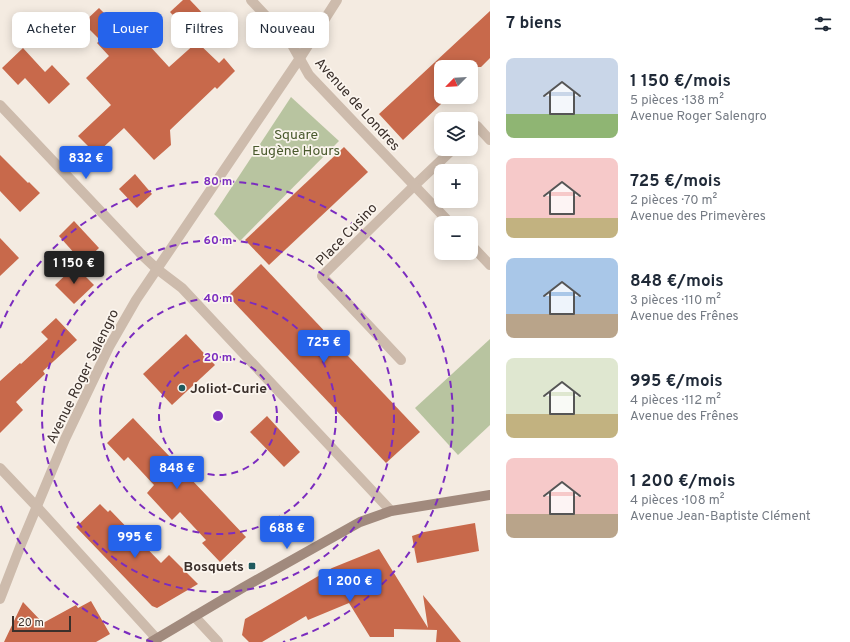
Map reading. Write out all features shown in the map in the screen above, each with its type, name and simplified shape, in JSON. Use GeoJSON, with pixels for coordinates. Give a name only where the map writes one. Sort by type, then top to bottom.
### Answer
{"type":"FeatureCollection","features":[{"type":"Feature","properties":{"kind":"main road"},"geometry":{"type":"LineString","coordinates":[[154,640],[244,586],[360,522],[391,511],[490,495]]}},
{"type":"Feature","properties":{"kind":"street","name":"Avenue de Londres"},"geometry":{"type":"LineString","coordinates":[[251,0],[291,43],[309,75],[443,216]]}},
{"type":"Feature","properties":{"kind":"street","name":"Avenue Roger Salengro"},"geometry":{"type":"LineString","coordinates":[[0,599],[65,439],[109,347],[136,300],[300,58],[337,0]]}},
{"type":"Feature","properties":{"kind":"street"},"geometry":{"type":"LineString","coordinates":[[0,105],[136,248],[157,269],[182,288],[391,511]]}},
{"type":"Feature","properties":{"kind":"street"},"geometry":{"type":"LineString","coordinates":[[478,127],[490,140]]}},
{"type":"Feature","properties":{"kind":"street","name":"Place Cusino"},"geometry":{"type":"LineString","coordinates":[[401,360],[322,276],[445,156]]}},
{"type":"Feature","properties":{"kind":"street"},"geometry":{"type":"LineString","coordinates":[[478,252],[490,265]]}},
{"type":"Feature","properties":{"kind":"street"},"geometry":{"type":"LineString","coordinates":[[0,468],[37,507],[154,640]]}},
{"type":"Feature","properties":{"kind":"street"},"geometry":{"type":"LineString","coordinates":[[194,616],[218,642]]}},
{"type":"Feature","properties":{"kind":"green space","name":"Square Eugène Hours"},"geometry":{"type":"Polygon","coordinates":[[[291,97],[339,141],[240,241],[214,214],[291,97]]]}},
{"type":"Feature","properties":{"kind":"green space"},"geometry":{"type":"Polygon","coordinates":[[[490,339],[490,425],[458,455],[415,408],[490,339]]]}},
{"type":"Feature","properties":{"kind":"building"},"geometry":{"type":"Polygon","coordinates":[[[183,0],[190,0],[201,12],[171,13],[170,12],[183,0]]]}},
{"type":"Feature","properties":{"kind":"building"},"geometry":{"type":"Polygon","coordinates":[[[99,8],[103,12],[98,12],[98,38],[90,30],[90,16],[99,8]]]}},
{"type":"Feature","properties":{"kind":"building"},"geometry":{"type":"Polygon","coordinates":[[[490,11],[490,58],[481,67],[478,67],[478,60],[437,60],[490,11]]]}},
{"type":"Feature","properties":{"kind":"building"},"geometry":{"type":"Polygon","coordinates":[[[23,48],[45,72],[52,65],[70,84],[49,104],[25,78],[18,85],[2,68],[23,48]]]}},
{"type":"Feature","properties":{"kind":"building"},"geometry":{"type":"Polygon","coordinates":[[[102,48],[152,48],[169,67],[190,48],[203,48],[219,63],[224,58],[235,71],[217,89],[215,87],[170,130],[171,145],[154,160],[124,128],[96,154],[78,136],[111,105],[86,78],[109,56],[102,48]]]}},
{"type":"Feature","properties":{"kind":"building"},"geometry":{"type":"Polygon","coordinates":[[[434,63],[434,104],[441,104],[403,140],[379,114],[434,63]]]}},
{"type":"Feature","properties":{"kind":"building"},"geometry":{"type":"Polygon","coordinates":[[[344,147],[368,172],[269,265],[245,240],[344,147]]]}},
{"type":"Feature","properties":{"kind":"building"},"geometry":{"type":"Polygon","coordinates":[[[0,155],[40,193],[20,212],[0,191],[0,155]]]}},
{"type":"Feature","properties":{"kind":"building"},"geometry":{"type":"Polygon","coordinates":[[[135,174],[152,194],[137,208],[119,189],[135,174]]]}},
{"type":"Feature","properties":{"kind":"building"},"geometry":{"type":"Polygon","coordinates":[[[74,221],[99,248],[83,263],[59,236],[74,221]]]}},
{"type":"Feature","properties":{"kind":"building"},"geometry":{"type":"Polygon","coordinates":[[[0,238],[19,258],[0,276],[0,238]]]}},
{"type":"Feature","properties":{"kind":"building"},"geometry":{"type":"Polygon","coordinates":[[[261,264],[420,432],[386,463],[228,296],[261,264]]]}},
{"type":"Feature","properties":{"kind":"building"},"geometry":{"type":"Polygon","coordinates":[[[75,266],[94,285],[74,304],[55,285],[75,266]]]}},
{"type":"Feature","properties":{"kind":"building"},"geometry":{"type":"Polygon","coordinates":[[[56,318],[77,340],[43,371],[45,374],[16,402],[23,410],[0,433],[0,381],[48,339],[41,332],[56,318]]]}},
{"type":"Feature","properties":{"kind":"building"},"geometry":{"type":"Polygon","coordinates":[[[186,334],[215,365],[172,405],[143,374],[186,334]]]}},
{"type":"Feature","properties":{"kind":"building"},"geometry":{"type":"Polygon","coordinates":[[[267,416],[300,452],[284,467],[250,432],[267,416]]]}},
{"type":"Feature","properties":{"kind":"building"},"geometry":{"type":"Polygon","coordinates":[[[133,418],[246,537],[220,562],[202,543],[206,540],[180,512],[172,520],[147,493],[154,485],[128,457],[124,461],[107,443],[133,418]]]}},
{"type":"Feature","properties":{"kind":"building"},"geometry":{"type":"Polygon","coordinates":[[[100,504],[108,512],[110,510],[161,563],[169,555],[198,584],[157,608],[152,606],[76,527],[100,504]]]}},
{"type":"Feature","properties":{"kind":"building"},"geometry":{"type":"Polygon","coordinates":[[[475,523],[479,551],[417,563],[412,536],[424,532],[475,523]]]}},
{"type":"Feature","properties":{"kind":"building"},"geometry":{"type":"Polygon","coordinates":[[[379,549],[428,628],[423,595],[461,642],[436,642],[437,630],[394,629],[394,637],[370,637],[349,603],[308,620],[306,616],[262,642],[249,642],[242,635],[245,619],[332,568],[379,549]]]}},
{"type":"Feature","properties":{"kind":"building"},"geometry":{"type":"Polygon","coordinates":[[[91,601],[110,634],[96,642],[4,642],[23,602],[43,623],[76,605],[78,608],[91,601]]]}},
{"type":"Feature","properties":{"kind":"place","name":"Joliot-Curie"},"geometry":{"type":"Point","coordinates":[182,388]}},
{"type":"Feature","properties":{"kind":"place","name":"Bosquets"},"geometry":{"type":"Point","coordinates":[252,566]}}]}
